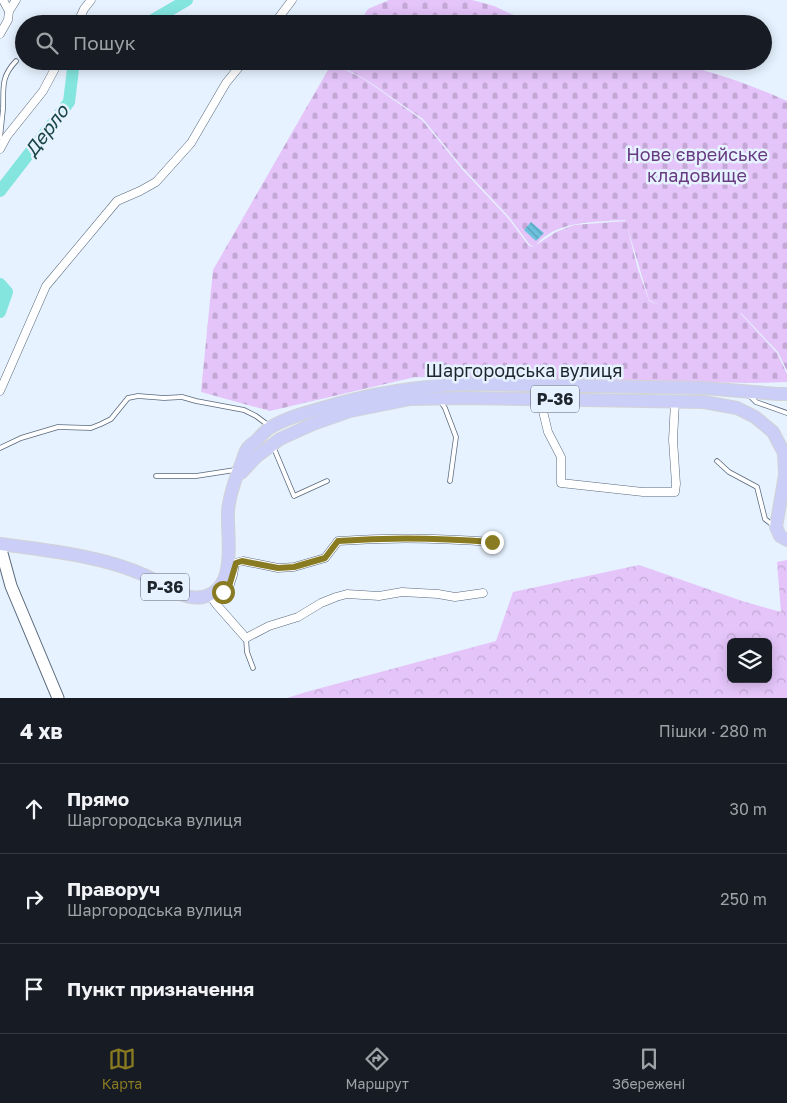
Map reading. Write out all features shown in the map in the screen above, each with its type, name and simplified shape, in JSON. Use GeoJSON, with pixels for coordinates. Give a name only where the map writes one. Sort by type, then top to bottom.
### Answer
{"type":"FeatureCollection","features":[{"type":"Feature","properties":{"kind":"main road","name":"Шаргородська вулиця"},"geometry":{"type":"LineString","coordinates":[[214,592],[224,582],[227,571],[229,553],[228,512],[237,474],[247,449],[271,427],[308,412],[346,401],[438,385],[704,388],[787,394]]}},
{"type":"Feature","properties":{"kind":"main road","name":"Шаргородська вулиця"},"geometry":{"type":"LineString","coordinates":[[237,474],[272,444],[313,424],[350,411],[410,399],[704,402],[737,408],[755,417],[773,432],[784,453],[785,475],[776,527]]}},
{"type":"Feature","properties":{"kind":"main road"},"geometry":{"type":"LineString","coordinates":[[776,527],[780,536],[787,540]]}},
{"type":"Feature","properties":{"kind":"main road","name":"Р-36"},"geometry":{"type":"LineString","coordinates":[[0,545],[79,556],[117,565],[144,575],[185,596],[200,598],[214,592]]}},
{"type":"Feature","properties":{"kind":"street"},"geometry":{"type":"LineString","coordinates":[[3,0],[9,11]]}},
{"type":"Feature","properties":{"kind":"street"},"geometry":{"type":"LineString","coordinates":[[0,34],[8,20],[9,11],[16,0]]}},
{"type":"Feature","properties":{"kind":"street"},"geometry":{"type":"LineString","coordinates":[[81,15],[91,0]]}},
{"type":"Feature","properties":{"kind":"street"},"geometry":{"type":"LineString","coordinates":[[281,15],[292,0]]}},
{"type":"Feature","properties":{"kind":"street"},"geometry":{"type":"LineString","coordinates":[[0,149],[7,136],[43,91],[54,70]]}},
{"type":"Feature","properties":{"kind":"street"},"geometry":{"type":"LineString","coordinates":[[0,391],[46,286],[117,201],[156,182],[191,143],[226,83],[237,70]]}},
{"type":"Feature","properties":{"kind":"street"},"geometry":{"type":"LineString","coordinates":[[540,399],[548,432],[561,457],[561,483],[643,492],[676,492],[675,402]]}},
{"type":"Feature","properties":{"kind":"street"},"geometry":{"type":"LineString","coordinates":[[483,593],[455,597],[402,592],[380,596],[346,594],[336,596],[298,617],[269,626],[246,638],[216,604],[214,592],[228,590],[236,563],[242,561],[278,568],[294,567],[325,558],[338,541],[397,538],[492,542]]}},
{"type":"Feature","properties":{"kind":"street"},"geometry":{"type":"LineString","coordinates":[[0,545],[11,586],[58,698]]}},
{"type":"Feature","properties":{"kind":"lane"},"geometry":{"type":"LineString","coordinates":[[0,138],[3,110],[2,82],[9,68],[15,62]]}},
{"type":"Feature","properties":{"kind":"lane"},"geometry":{"type":"LineString","coordinates":[[745,392],[756,402],[787,412]]}},
{"type":"Feature","properties":{"kind":"lane"},"geometry":{"type":"LineString","coordinates":[[0,448],[21,438],[58,428],[90,428],[101,424],[111,419],[128,398],[138,396],[182,397],[244,410],[271,427]]}},
{"type":"Feature","properties":{"kind":"lane"},"geometry":{"type":"LineString","coordinates":[[438,398],[445,408],[456,437],[450,481]]}},
{"type":"Feature","properties":{"kind":"lane"},"geometry":{"type":"LineString","coordinates":[[272,444],[294,496],[327,481]]}},
{"type":"Feature","properties":{"kind":"lane"},"geometry":{"type":"LineString","coordinates":[[717,461],[729,472],[757,487],[765,519],[776,527]]}},
{"type":"Feature","properties":{"kind":"lane"},"geometry":{"type":"LineString","coordinates":[[156,476],[237,474]]}},
{"type":"Feature","properties":{"kind":"lane"},"geometry":{"type":"LineString","coordinates":[[246,638],[247,652],[253,668]]}},
{"type":"Feature","properties":{"kind":"green space"},"geometry":{"type":"Polygon","coordinates":[[[389,0],[472,0],[494,6],[514,15],[364,15],[368,9],[389,0]]]}},
{"type":"Feature","properties":{"kind":"green space","name":"Нове єврейське кладовище"},"geometry":{"type":"Polygon","coordinates":[[[328,70],[346,70],[364,79],[422,120],[462,169],[508,218],[529,246],[535,247],[530,245],[509,217],[463,168],[423,119],[365,79],[348,70],[701,70],[759,89],[787,101],[787,371],[778,352],[740,313],[777,353],[787,374],[787,382],[415,377],[270,411],[201,392],[213,270],[328,70]],[[626,221],[589,222],[577,224],[565,227],[545,237],[536,245],[556,232],[574,225],[626,221]],[[627,226],[637,266],[649,301],[660,305],[649,300],[627,226]]]}},
{"type":"Feature","properties":{"kind":"green space"},"geometry":{"type":"Polygon","coordinates":[[[787,560],[787,698],[287,698],[496,641],[513,592],[639,565],[742,601],[781,612],[777,562],[787,560]]]}},
{"type":"Feature","properties":{"kind":"building"},"geometry":{"type":"Polygon","coordinates":[[[531,222],[544,233],[536,241],[524,230],[531,222]]]}},
{"type":"Feature","properties":{"kind":"waterway","name":"Дерло"},"geometry":{"type":"LineString","coordinates":[[161,15],[187,0]]}},
{"type":"Feature","properties":{"kind":"waterway","name":"Дерло"},"geometry":{"type":"LineString","coordinates":[[0,191],[69,102],[73,70]]}},
{"type":"Feature","properties":{"kind":"waterway","name":"Дерло"},"geometry":{"type":"LineString","coordinates":[[0,284],[7,292],[0,312]]}},
{"type":"Feature","properties":{"kind":"route"},"geometry":{"type":"LineString","coordinates":[[223,592],[228,590],[236,563],[242,561],[278,568],[294,567],[325,558],[338,541],[397,538],[492,542]]}}]}
